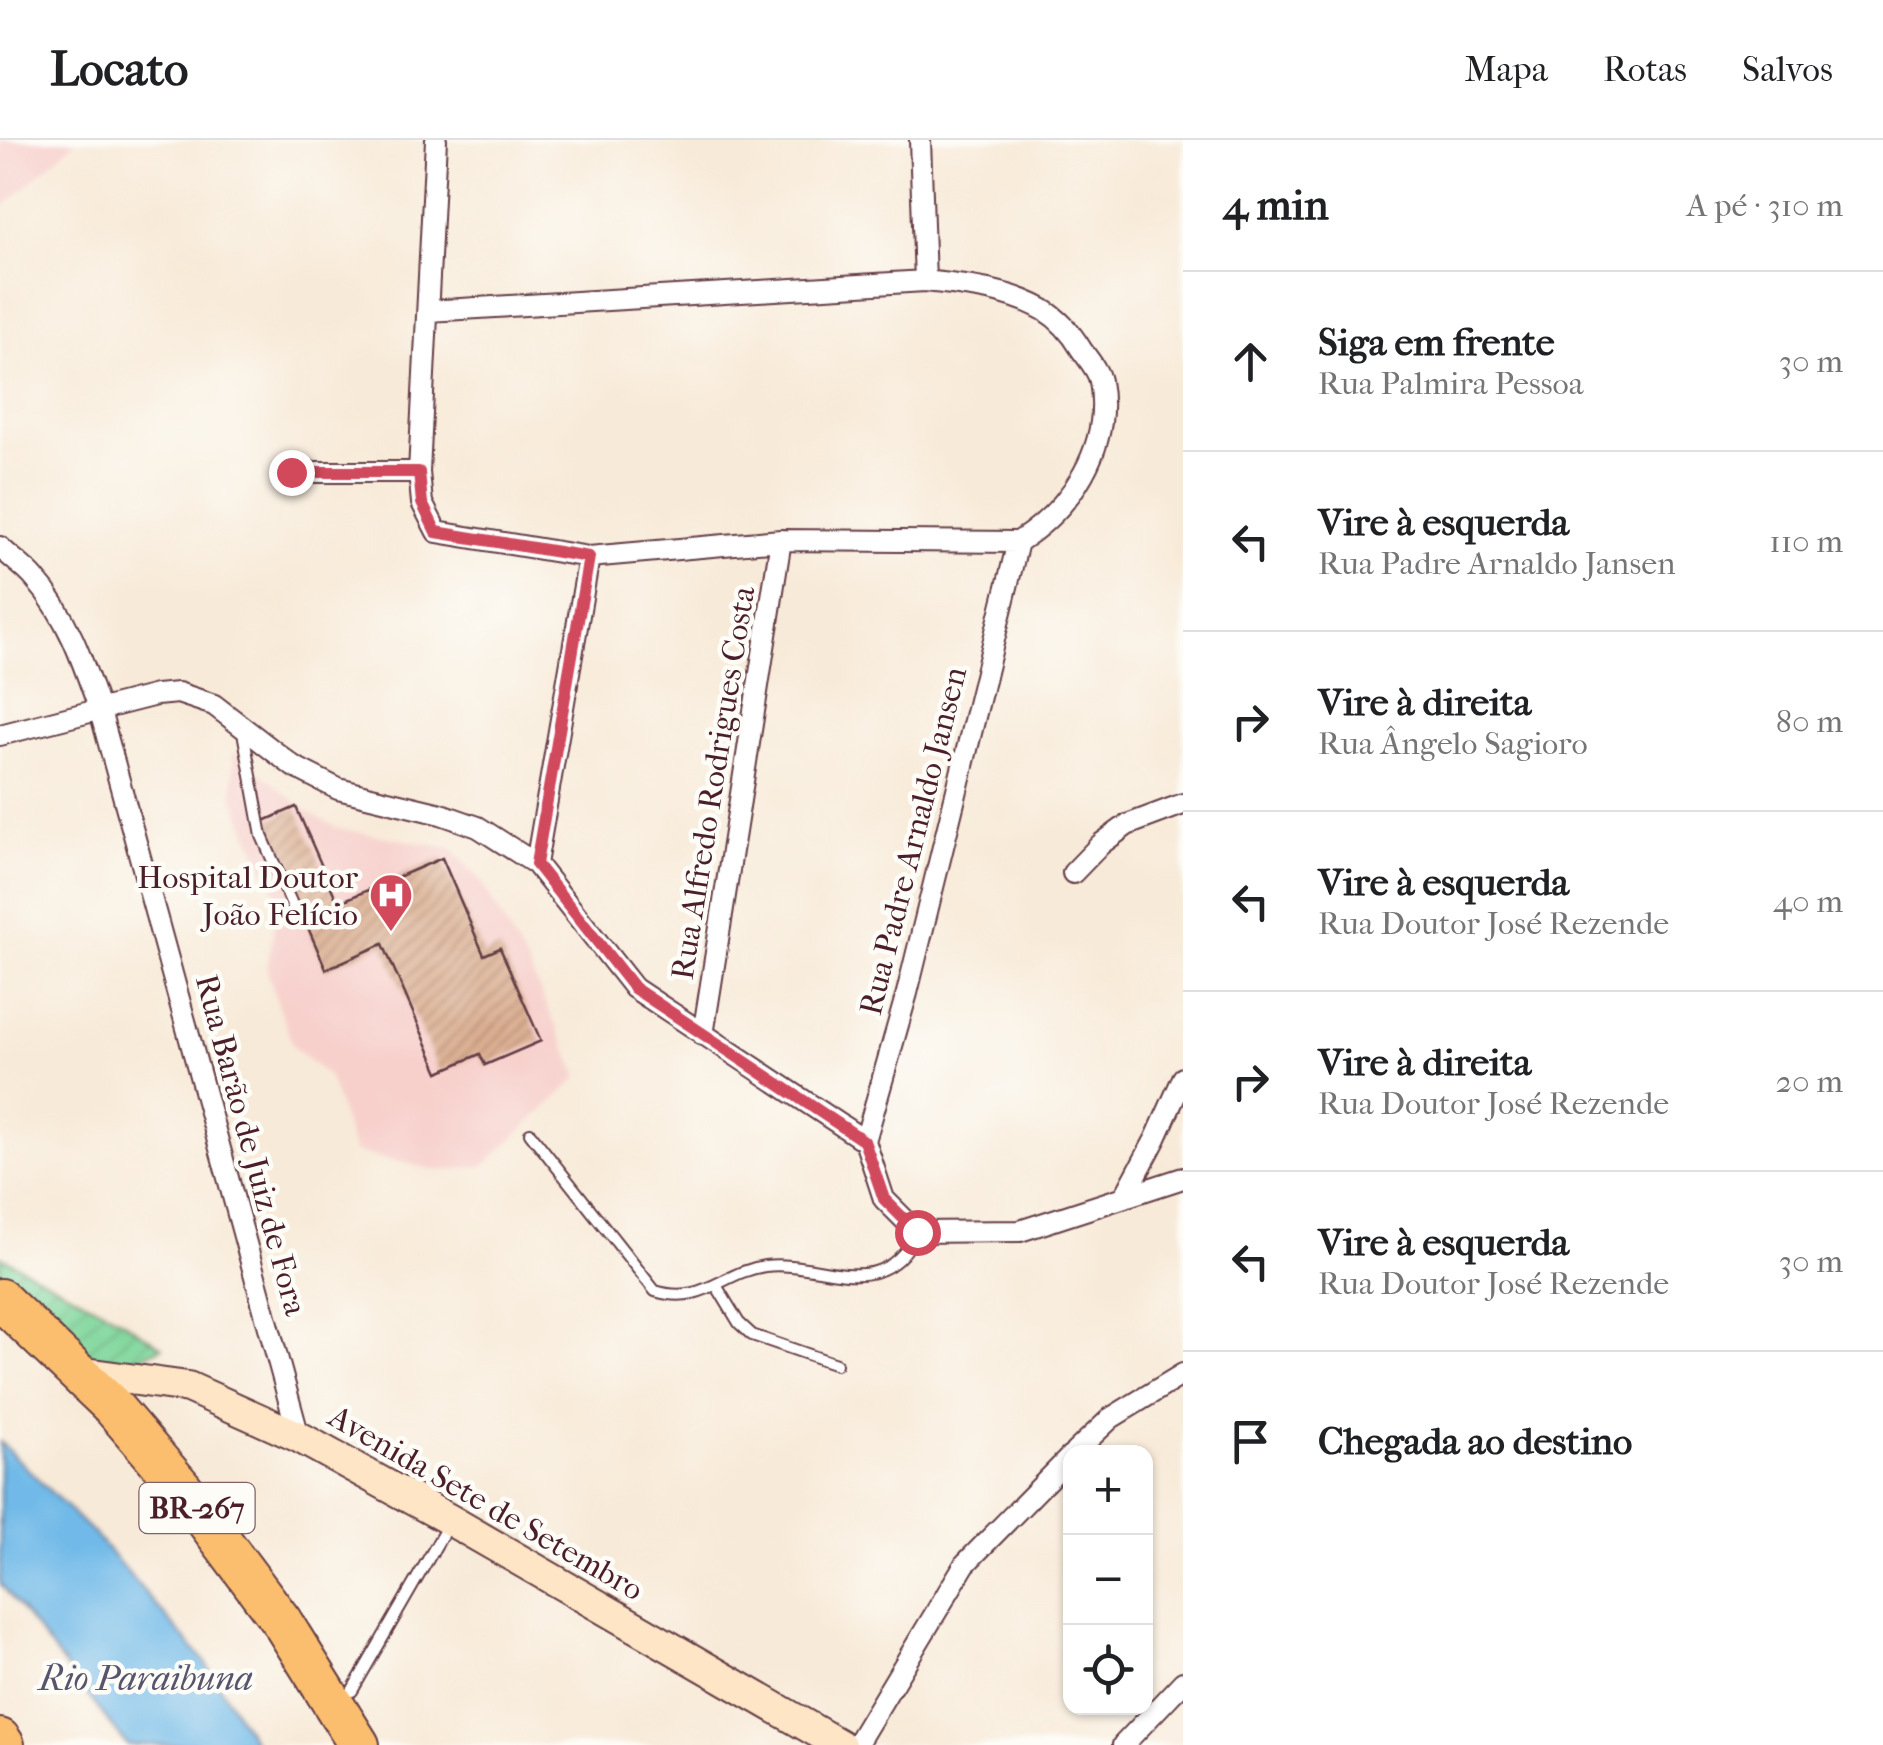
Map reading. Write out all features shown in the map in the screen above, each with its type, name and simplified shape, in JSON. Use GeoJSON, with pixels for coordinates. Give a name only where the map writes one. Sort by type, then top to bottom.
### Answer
{"type":"FeatureCollection","features":[{"type":"Feature","properties":{"kind":"highway","name":"BR-267"},"geometry":{"type":"LineString","coordinates":[[0,1300],[111,1405],[194,1503],[282,1622],[360,1745]]}},
{"type":"Feature","properties":{"kind":"highway"},"geometry":{"type":"LineString","coordinates":[[0,1738],[4,1745]]}},
{"type":"Feature","properties":{"kind":"street"},"geometry":{"type":"LineString","coordinates":[[428,312],[926,281],[994,290],[1046,311],[1072,336],[1100,378],[1102,421],[1096,451],[1058,508],[1039,529],[1018,542],[781,540],[589,557],[436,532],[422,503],[419,472],[436,140]]}},
{"type":"Feature","properties":{"kind":"street"},"geometry":{"type":"LineString","coordinates":[[920,140],[926,281]]}},
{"type":"Feature","properties":{"kind":"street"},"geometry":{"type":"LineString","coordinates":[[291,472],[419,472]]}},
{"type":"Feature","properties":{"kind":"street","name":"Rua Alfredo Rodrigues Costa"},"geometry":{"type":"LineString","coordinates":[[703,1035],[781,540]]}},
{"type":"Feature","properties":{"kind":"street","name":"Rua Padre Arnaldo Jansen"},"geometry":{"type":"LineString","coordinates":[[864,1141],[907,994],[1018,542]]}},
{"type":"Feature","properties":{"kind":"street","name":"Rua Barão de Juiz de Fora"},"geometry":{"type":"LineString","coordinates":[[0,547],[34,578],[62,616],[100,710],[299,1437]]}},
{"type":"Feature","properties":{"kind":"street"},"geometry":{"type":"LineString","coordinates":[[536,864],[589,557]]}},
{"type":"Feature","properties":{"kind":"street"},"geometry":{"type":"LineString","coordinates":[[0,735],[156,695],[178,693],[214,705],[293,766],[338,789],[478,827],[536,864],[634,988],[864,1141],[884,1199],[917,1232],[1020,1231],[1183,1178]]}},
{"type":"Feature","properties":{"kind":"street"},"geometry":{"type":"LineString","coordinates":[[1073,873],[1127,825],[1182,806]]}},
{"type":"Feature","properties":{"kind":"street"},"geometry":{"type":"LineString","coordinates":[[1125,1196],[1183,1078]]}},
{"type":"Feature","properties":{"kind":"street","name":"Avenida Sete de Setembro"},"geometry":{"type":"LineString","coordinates":[[78,1372],[188,1386],[299,1437],[450,1520],[808,1738],[840,1745]]}},
{"type":"Feature","properties":{"kind":"street"},"geometry":{"type":"LineString","coordinates":[[1083,1445],[1111,1418],[1183,1374]]}},
{"type":"Feature","properties":{"kind":"street"},"geometry":{"type":"LineString","coordinates":[[856,1745],[966,1564],[1063,1465]]}},
{"type":"Feature","properties":{"kind":"street"},"geometry":{"type":"LineString","coordinates":[[1122,1745],[1183,1682]]}},
{"type":"Feature","properties":{"kind":"lane"},"geometry":{"type":"LineString","coordinates":[[242,726],[262,836],[294,909]]}},
{"type":"Feature","properties":{"kind":"lane"},"geometry":{"type":"LineString","coordinates":[[530,1134],[655,1291],[673,1297],[700,1293],[767,1266],[865,1274],[893,1263],[907,1252],[917,1232]]}},
{"type":"Feature","properties":{"kind":"lane"},"geometry":{"type":"LineString","coordinates":[[716,1285],[739,1323],[752,1336],[836,1364]]}},
{"type":"Feature","properties":{"kind":"lane"},"geometry":{"type":"LineString","coordinates":[[352,1691],[450,1520]]}},
{"type":"Feature","properties":{"kind":"shaded area"},"geometry":{"type":"Polygon","coordinates":[[[0,140],[77,140],[0,210],[0,140]]]}},
{"type":"Feature","properties":{"kind":"shaded area","name":"Hospital Doutor João Felício"},"geometry":{"type":"Polygon","coordinates":[[[233,751],[306,810],[339,829],[452,848],[480,880],[529,967],[579,1077],[483,1166],[441,1171],[354,1152],[329,1077],[293,1046],[267,971],[278,899],[233,798],[233,751]]]}},
{"type":"Feature","properties":{"kind":"green space"},"geometry":{"type":"Polygon","coordinates":[[[0,1256],[118,1318],[162,1347],[127,1365],[78,1359],[0,1284],[0,1256]]]}},
{"type":"Feature","properties":{"kind":"water","name":"Rio Paraibuna"},"geometry":{"type":"Polygon","coordinates":[[[0,1442],[96,1536],[204,1661],[256,1745],[127,1745],[0,1583],[0,1442]]]}},
{"type":"Feature","properties":{"kind":"building"},"geometry":{"type":"Polygon","coordinates":[[[296,807],[338,903],[442,858],[484,955],[500,948],[541,1041],[485,1065],[480,1054],[439,1072],[383,944],[326,969],[262,822],[296,807]]]}},
{"type":"Feature","properties":{"kind":"place","name":"Hospital Doutor João Felício"},"geometry":{"type":"Point","coordinates":[391,933]}},
{"type":"Feature","properties":{"kind":"route"},"geometry":{"type":"LineString","coordinates":[[291,472],[419,472],[422,503],[436,532],[589,557],[536,864],[634,988],[864,1141],[884,1199],[917,1232]]}}]}
